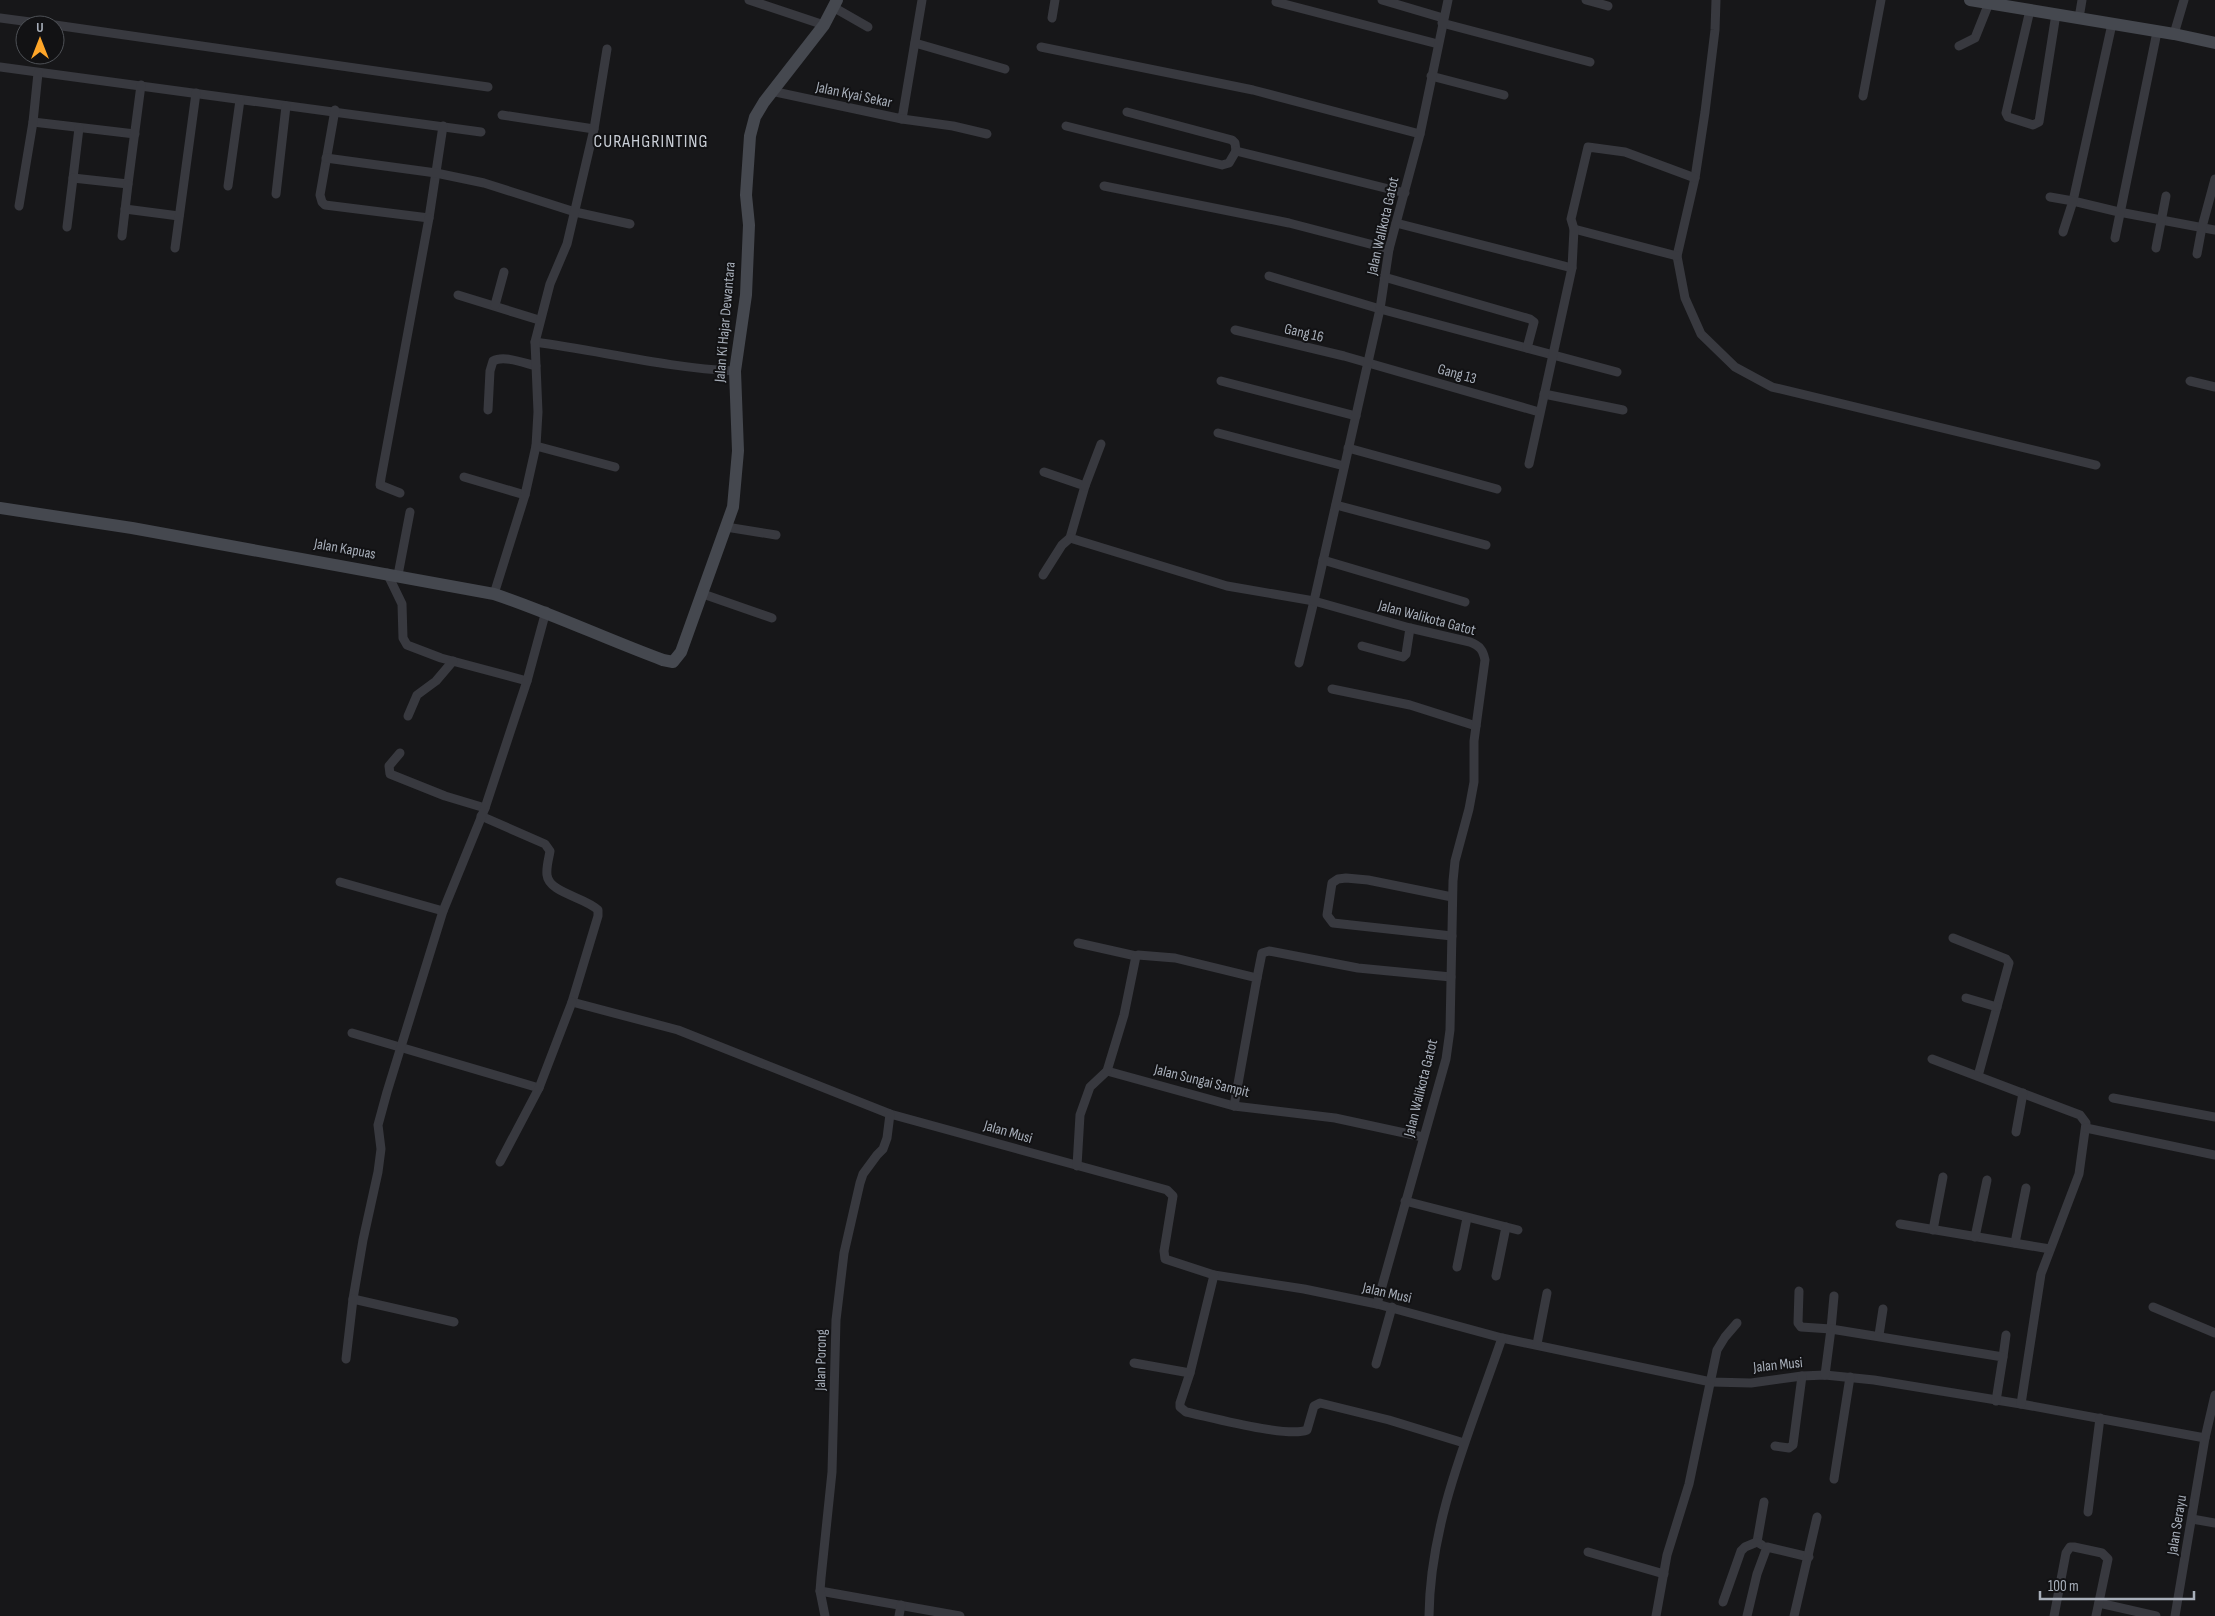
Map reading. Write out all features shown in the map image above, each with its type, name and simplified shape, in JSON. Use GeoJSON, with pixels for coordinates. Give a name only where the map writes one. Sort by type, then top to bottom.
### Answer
{"type":"FeatureCollection","features":[{"type":"Feature","properties":{"kind":"main road"},"geometry":{"type":"LineString","coordinates":[[1970,0],[2174,34],[2215,43]]}},
{"type":"Feature","properties":{"kind":"main road","name":"Jalan Ki Hajar Dewantara"},"geometry":{"type":"LineString","coordinates":[[673,662],[681,652],[733,507],[738,459],[734,371],[746,295],[749,225],[746,195],[749,144],[755,117],[772,91],[824,25],[835,4]]}},
{"type":"Feature","properties":{"kind":"main road","name":"Jalan Kapuas"},"geometry":{"type":"LineString","coordinates":[[0,508],[142,530],[393,578],[494,594],[545,616],[673,662]]}},
{"type":"Feature","properties":{"kind":"street"},"geometry":{"type":"LineString","coordinates":[[750,0],[824,25]]}},
{"type":"Feature","properties":{"kind":"street","name":"Jalan Kyai Sekar"},"geometry":{"type":"LineString","coordinates":[[772,91],[902,119],[922,0]]}},
{"type":"Feature","properties":{"kind":"street"},"geometry":{"type":"LineString","coordinates":[[1052,18],[1055,0]]}},
{"type":"Feature","properties":{"kind":"street"},"geometry":{"type":"LineString","coordinates":[[1382,0],[1443,20],[1590,62]]}},
{"type":"Feature","properties":{"kind":"street","name":"Jalan Walikota Gatot"},"geometry":{"type":"LineString","coordinates":[[1377,1304],[1404,1201],[1446,1059],[1450,1030],[1454,861],[1469,809],[1474,782],[1476,726],[1485,660],[1483,651],[1478,645],[1470,642],[1410,628],[1314,601],[1380,309],[1389,249],[1420,134],[1448,0]]}},
{"type":"Feature","properties":{"kind":"street"},"geometry":{"type":"LineString","coordinates":[[1586,0],[1608,6]]}},
{"type":"Feature","properties":{"kind":"street"},"geometry":{"type":"LineString","coordinates":[[1716,0],[1715,30],[1695,178],[1677,256],[1685,298],[1701,334],[1734,367],[1772,387],[2096,465]]}},
{"type":"Feature","properties":{"kind":"street"},"geometry":{"type":"LineString","coordinates":[[1863,96],[1881,0]]}},
{"type":"Feature","properties":{"kind":"street"},"geometry":{"type":"LineString","coordinates":[[2079,18],[2082,0]]}},
{"type":"Feature","properties":{"kind":"street"},"geometry":{"type":"LineString","coordinates":[[2174,34],[2184,0]]}},
{"type":"Feature","properties":{"kind":"street"},"geometry":{"type":"LineString","coordinates":[[1276,2],[1438,44]]}},
{"type":"Feature","properties":{"kind":"street"},"geometry":{"type":"LineString","coordinates":[[1959,46],[1976,38],[1989,3]]}},
{"type":"Feature","properties":{"kind":"street"},"geometry":{"type":"LineString","coordinates":[[835,4],[868,27]]}},
{"type":"Feature","properties":{"kind":"street"},"geometry":{"type":"LineString","coordinates":[[2030,10],[2006,113],[2008,117],[2033,125],[2039,122],[2056,14]]}},
{"type":"Feature","properties":{"kind":"street"},"geometry":{"type":"LineString","coordinates":[[0,18],[15,20]]}},
{"type":"Feature","properties":{"kind":"street"},"geometry":{"type":"LineString","coordinates":[[2063,232],[2073,201],[2112,24]]}},
{"type":"Feature","properties":{"kind":"street"},"geometry":{"type":"LineString","coordinates":[[65,27],[488,87]]}},
{"type":"Feature","properties":{"kind":"street"},"geometry":{"type":"LineString","coordinates":[[2115,238],[2157,32]]}},
{"type":"Feature","properties":{"kind":"street"},"geometry":{"type":"LineString","coordinates":[[915,42],[1005,69]]}},
{"type":"Feature","properties":{"kind":"street"},"geometry":{"type":"LineString","coordinates":[[1041,47],[1253,90],[1420,134]]}},
{"type":"Feature","properties":{"kind":"street"},"geometry":{"type":"LineString","coordinates":[[494,594],[525,495],[536,446],[538,412],[535,342],[550,284],[567,244],[594,129],[607,49]]}},
{"type":"Feature","properties":{"kind":"street"},"geometry":{"type":"LineString","coordinates":[[0,66],[38,73],[141,85],[240,100],[335,110],[481,132]]}},
{"type":"Feature","properties":{"kind":"street"},"geometry":{"type":"LineString","coordinates":[[18,206],[33,122],[38,73]]}},
{"type":"Feature","properties":{"kind":"street"},"geometry":{"type":"LineString","coordinates":[[1431,76],[1504,96]]}},
{"type":"Feature","properties":{"kind":"street"},"geometry":{"type":"LineString","coordinates":[[122,236],[141,85]]}},
{"type":"Feature","properties":{"kind":"street"},"geometry":{"type":"LineString","coordinates":[[175,248],[196,93]]}},
{"type":"Feature","properties":{"kind":"street"},"geometry":{"type":"LineString","coordinates":[[228,186],[240,100]]}},
{"type":"Feature","properties":{"kind":"street"},"geometry":{"type":"LineString","coordinates":[[276,194],[286,106]]}},
{"type":"Feature","properties":{"kind":"street"},"geometry":{"type":"LineString","coordinates":[[335,110],[320,195],[322,202],[325,205],[428,218]]}},
{"type":"Feature","properties":{"kind":"street"},"geometry":{"type":"LineString","coordinates":[[1066,126],[1222,165],[1229,163],[1236,150],[1235,143],[1232,140],[1127,112]]}},
{"type":"Feature","properties":{"kind":"street"},"geometry":{"type":"LineString","coordinates":[[502,115],[594,129]]}},
{"type":"Feature","properties":{"kind":"street"},"geometry":{"type":"LineString","coordinates":[[902,119],[953,126],[987,134]]}},
{"type":"Feature","properties":{"kind":"street"},"geometry":{"type":"LineString","coordinates":[[33,122],[135,134]]}},
{"type":"Feature","properties":{"kind":"street"},"geometry":{"type":"LineString","coordinates":[[400,492],[380,485],[443,126]]}},
{"type":"Feature","properties":{"kind":"street"},"geometry":{"type":"LineString","coordinates":[[67,227],[80,128]]}},
{"type":"Feature","properties":{"kind":"street"},"geometry":{"type":"LineString","coordinates":[[1529,464],[1572,268],[1574,229],[1572,219],[1588,147],[1625,152],[1695,178]]}},
{"type":"Feature","properties":{"kind":"street"},"geometry":{"type":"LineString","coordinates":[[1236,150],[1405,193]]}},
{"type":"Feature","properties":{"kind":"street"},"geometry":{"type":"LineString","coordinates":[[326,158],[436,173],[484,183],[574,212],[630,224]]}},
{"type":"Feature","properties":{"kind":"street"},"geometry":{"type":"LineString","coordinates":[[73,178],[128,184]]}},
{"type":"Feature","properties":{"kind":"street"},"geometry":{"type":"LineString","coordinates":[[2197,254],[2202,227],[2215,182]]}},
{"type":"Feature","properties":{"kind":"street"},"geometry":{"type":"LineString","coordinates":[[1104,186],[1290,223],[1389,249]]}},
{"type":"Feature","properties":{"kind":"street"},"geometry":{"type":"LineString","coordinates":[[2156,248],[2166,196]]}},
{"type":"Feature","properties":{"kind":"street"},"geometry":{"type":"LineString","coordinates":[[2050,197],[2162,221],[2215,230]]}},
{"type":"Feature","properties":{"kind":"street"},"geometry":{"type":"LineString","coordinates":[[125,209],[179,216]]}},
{"type":"Feature","properties":{"kind":"street"},"geometry":{"type":"LineString","coordinates":[[1396,223],[1572,268]]}},
{"type":"Feature","properties":{"kind":"street"},"geometry":{"type":"LineString","coordinates":[[1574,229],[1677,256]]}},
{"type":"Feature","properties":{"kind":"street"},"geometry":{"type":"LineString","coordinates":[[494,305],[504,272]]}},
{"type":"Feature","properties":{"kind":"street"},"geometry":{"type":"LineString","coordinates":[[1269,276],[1380,309],[1617,372]]}},
{"type":"Feature","properties":{"kind":"street"},"geometry":{"type":"LineString","coordinates":[[1384,277],[1530,319],[1534,322],[1527,348]]}},
{"type":"Feature","properties":{"kind":"street"},"geometry":{"type":"LineString","coordinates":[[458,295],[540,320]]}},
{"type":"Feature","properties":{"kind":"street","name":"Gang 16"},"geometry":{"type":"LineString","coordinates":[[1234,330],[1367,363]]}},
{"type":"Feature","properties":{"kind":"street"},"geometry":{"type":"LineString","coordinates":[[535,342],[573,347],[614,357],[707,370],[734,371]]}},
{"type":"Feature","properties":{"kind":"street"},"geometry":{"type":"LineString","coordinates":[[488,410],[490,371],[493,361],[498,358],[536,366]]}},
{"type":"Feature","properties":{"kind":"street","name":"Gang 13"},"geometry":{"type":"LineString","coordinates":[[1367,363],[1540,412]]}},
{"type":"Feature","properties":{"kind":"street"},"geometry":{"type":"LineString","coordinates":[[1221,381],[1356,416]]}},
{"type":"Feature","properties":{"kind":"street"},"geometry":{"type":"LineString","coordinates":[[2190,381],[2215,386]]}},
{"type":"Feature","properties":{"kind":"street"},"geometry":{"type":"LineString","coordinates":[[1544,394],[1623,410]]}},
{"type":"Feature","properties":{"kind":"street"},"geometry":{"type":"LineString","coordinates":[[1218,433],[1344,466]]}},
{"type":"Feature","properties":{"kind":"street"},"geometry":{"type":"LineString","coordinates":[[1042,575],[1062,545],[1070,538],[1085,486],[1101,444]]}},
{"type":"Feature","properties":{"kind":"street"},"geometry":{"type":"LineString","coordinates":[[536,446],[614,467]]}},
{"type":"Feature","properties":{"kind":"street"},"geometry":{"type":"LineString","coordinates":[[1348,448],[1497,489]]}},
{"type":"Feature","properties":{"kind":"street"},"geometry":{"type":"LineString","coordinates":[[1044,472],[1085,486]]}},
{"type":"Feature","properties":{"kind":"street"},"geometry":{"type":"LineString","coordinates":[[464,478],[525,495]]}},
{"type":"Feature","properties":{"kind":"street"},"geometry":{"type":"LineString","coordinates":[[1336,505],[1486,545]]}},
{"type":"Feature","properties":{"kind":"street"},"geometry":{"type":"LineString","coordinates":[[410,512],[393,578],[402,604],[403,638],[407,645],[452,661],[526,681]]}},
{"type":"Feature","properties":{"kind":"street"},"geometry":{"type":"LineString","coordinates":[[726,527],[776,535]]}},
{"type":"Feature","properties":{"kind":"street"},"geometry":{"type":"LineString","coordinates":[[1070,538],[1227,586],[1314,601],[1299,663]]}},
{"type":"Feature","properties":{"kind":"street"},"geometry":{"type":"LineString","coordinates":[[1323,560],[1465,602]]}},
{"type":"Feature","properties":{"kind":"street"},"geometry":{"type":"LineString","coordinates":[[703,594],[772,618]]}},
{"type":"Feature","properties":{"kind":"street"},"geometry":{"type":"LineString","coordinates":[[346,1359],[353,1299],[363,1240],[378,1172],[381,1149],[378,1125],[443,911],[483,812],[545,616]]}},
{"type":"Feature","properties":{"kind":"street"},"geometry":{"type":"LineString","coordinates":[[1362,646],[1403,657],[1406,654],[1410,628]]}},
{"type":"Feature","properties":{"kind":"street"},"geometry":{"type":"LineString","coordinates":[[408,716],[417,695],[442,676],[452,661]]}},
{"type":"Feature","properties":{"kind":"street"},"geometry":{"type":"LineString","coordinates":[[1332,689],[1410,705],[1476,726]]}},
{"type":"Feature","properties":{"kind":"street"},"geometry":{"type":"LineString","coordinates":[[400,753],[389,766],[390,774],[483,812],[545,844],[550,851],[547,877],[552,886],[587,902],[598,910],[598,916],[572,1002],[539,1088],[500,1162]]}},
{"type":"Feature","properties":{"kind":"street"},"geometry":{"type":"LineString","coordinates":[[1452,897],[1368,880],[1338,879],[1332,883],[1327,915],[1333,922],[1452,936]]}},
{"type":"Feature","properties":{"kind":"street"},"geometry":{"type":"LineString","coordinates":[[340,882],[443,911]]}},
{"type":"Feature","properties":{"kind":"street"},"geometry":{"type":"LineString","coordinates":[[1952,938],[2006,959],[2009,967],[1978,1076]]}},
{"type":"Feature","properties":{"kind":"street"},"geometry":{"type":"LineString","coordinates":[[1078,943],[1136,956],[1175,958],[1257,978]]}},
{"type":"Feature","properties":{"kind":"street"},"geometry":{"type":"LineString","coordinates":[[1234,1106],[1262,953],[1268,951],[1358,968],[1451,977]]}},
{"type":"Feature","properties":{"kind":"street"},"geometry":{"type":"LineString","coordinates":[[1077,1166],[1080,1115],[1084,1100],[1090,1087],[1106,1071],[1124,1015],[1136,956]]}},
{"type":"Feature","properties":{"kind":"street"},"geometry":{"type":"LineString","coordinates":[[1966,998],[1997,1007]]}},
{"type":"Feature","properties":{"kind":"street","name":"Jalan Musi"},"geometry":{"type":"LineString","coordinates":[[572,1002],[678,1030],[890,1114],[1168,1190],[1173,1196],[1164,1252],[1165,1259],[1214,1275],[1304,1289],[1377,1304],[1502,1338],[1711,1382],[1751,1382],[1825,1375],[1850,1377],[2021,1404],[2205,1438]]}},
{"type":"Feature","properties":{"kind":"street"},"geometry":{"type":"LineString","coordinates":[[352,1033],[539,1088]]}},
{"type":"Feature","properties":{"kind":"street"},"geometry":{"type":"LineString","coordinates":[[1932,1059],[2023,1093],[2084,1119],[2086,1128],[2080,1174],[2041,1274],[2021,1404]]}},
{"type":"Feature","properties":{"kind":"street","name":"Jalan Sungai Sampit"},"geometry":{"type":"LineString","coordinates":[[1106,1071],[1234,1106],[1335,1118],[1423,1137]]}},
{"type":"Feature","properties":{"kind":"street"},"geometry":{"type":"LineString","coordinates":[[2016,1132],[2023,1093]]}},
{"type":"Feature","properties":{"kind":"street"},"geometry":{"type":"LineString","coordinates":[[2113,1098],[2215,1117]]}},
{"type":"Feature","properties":{"kind":"street","name":"Jalan Porong"},"geometry":{"type":"LineString","coordinates":[[825,1616],[820,1591],[832,1472],[836,1320],[844,1253],[860,1183],[863,1174],[883,1150],[887,1138],[890,1114]]}},
{"type":"Feature","properties":{"kind":"street"},"geometry":{"type":"LineString","coordinates":[[2086,1128],[2215,1155]]}},
{"type":"Feature","properties":{"kind":"street"},"geometry":{"type":"LineString","coordinates":[[1933,1230],[1943,1177]]}},
{"type":"Feature","properties":{"kind":"street"},"geometry":{"type":"LineString","coordinates":[[1976,1237],[1986,1180]]}},
{"type":"Feature","properties":{"kind":"street"},"geometry":{"type":"LineString","coordinates":[[2016,1243],[2026,1188]]}},
{"type":"Feature","properties":{"kind":"street"},"geometry":{"type":"LineString","coordinates":[[1404,1201],[1518,1230]]}},
{"type":"Feature","properties":{"kind":"street"},"geometry":{"type":"LineString","coordinates":[[1458,1267],[1467,1218]]}},
{"type":"Feature","properties":{"kind":"street"},"geometry":{"type":"LineString","coordinates":[[1900,1224],[2050,1249]]}},
{"type":"Feature","properties":{"kind":"street"},"geometry":{"type":"LineString","coordinates":[[1496,1276],[1506,1227]]}},
{"type":"Feature","properties":{"kind":"street"},"geometry":{"type":"LineString","coordinates":[[1214,1275],[1190,1373],[1180,1403],[1180,1407],[1186,1412],[1281,1431],[1302,1432],[1307,1430],[1314,1406],[1320,1403],[1388,1420],[1464,1443]]}},
{"type":"Feature","properties":{"kind":"street"},"geometry":{"type":"LineString","coordinates":[[1799,1291],[1798,1325],[1879,1335],[2002,1357]]}},
{"type":"Feature","properties":{"kind":"street"},"geometry":{"type":"LineString","coordinates":[[1537,1344],[1547,1293]]}},
{"type":"Feature","properties":{"kind":"street"},"geometry":{"type":"LineString","coordinates":[[1825,1375],[1834,1296]]}},
{"type":"Feature","properties":{"kind":"street"},"geometry":{"type":"LineString","coordinates":[[353,1299],[454,1322]]}},
{"type":"Feature","properties":{"kind":"street"},"geometry":{"type":"LineString","coordinates":[[2153,1307],[2215,1333]]}},
{"type":"Feature","properties":{"kind":"street"},"geometry":{"type":"LineString","coordinates":[[1376,1364],[1392,1308]]}},
{"type":"Feature","properties":{"kind":"street"},"geometry":{"type":"LineString","coordinates":[[1879,1335],[1883,1309]]}},
{"type":"Feature","properties":{"kind":"street"},"geometry":{"type":"LineString","coordinates":[[1656,1616],[1664,1574],[1689,1484],[1718,1350],[1725,1337],[1737,1323]]}},
{"type":"Feature","properties":{"kind":"street"},"geometry":{"type":"LineString","coordinates":[[1996,1401],[2006,1335]]}},
{"type":"Feature","properties":{"kind":"street"},"geometry":{"type":"LineString","coordinates":[[1429,1616],[1429,1590],[1447,1495],[1502,1338]]}},
{"type":"Feature","properties":{"kind":"street"},"geometry":{"type":"LineString","coordinates":[[1134,1363],[1190,1373]]}},
{"type":"Feature","properties":{"kind":"street"},"geometry":{"type":"LineString","coordinates":[[1775,1446],[1789,1448],[1792,1445],[1802,1376]]}},
{"type":"Feature","properties":{"kind":"street"},"geometry":{"type":"LineString","coordinates":[[1834,1479],[1850,1377]]}},
{"type":"Feature","properties":{"kind":"street","name":"Jalan Serayu"},"geometry":{"type":"LineString","coordinates":[[2176,1616],[2205,1438],[2215,1395]]}},
{"type":"Feature","properties":{"kind":"street"},"geometry":{"type":"LineString","coordinates":[[2088,1512],[2100,1418]]}},
{"type":"Feature","properties":{"kind":"street"},"geometry":{"type":"LineString","coordinates":[[1757,1542],[1764,1502]]}},
{"type":"Feature","properties":{"kind":"street"},"geometry":{"type":"LineString","coordinates":[[1794,1616],[1817,1517]]}},
{"type":"Feature","properties":{"kind":"street"},"geometry":{"type":"LineString","coordinates":[[2192,1519],[2215,1523]]}},
{"type":"Feature","properties":{"kind":"street"},"geometry":{"type":"LineString","coordinates":[[1723,1602],[1741,1552],[1745,1546],[1757,1542],[1766,1547],[1809,1557]]}},
{"type":"Feature","properties":{"kind":"street"},"geometry":{"type":"LineString","coordinates":[[1748,1616],[1757,1574],[1766,1547]]}},
{"type":"Feature","properties":{"kind":"street"},"geometry":{"type":"LineString","coordinates":[[2054,1616],[2066,1553],[2070,1547],[2088,1548],[2102,1553],[2108,1559],[2096,1616]]}},
{"type":"Feature","properties":{"kind":"street"},"geometry":{"type":"LineString","coordinates":[[1588,1552],[1664,1574]]}},
{"type":"Feature","properties":{"kind":"street"},"geometry":{"type":"LineString","coordinates":[[820,1591],[960,1616]]}},
{"type":"Feature","properties":{"kind":"street"},"geometry":{"type":"LineString","coordinates":[[2099,1603],[2156,1616]]}},
{"type":"Feature","properties":{"kind":"street"},"geometry":{"type":"LineString","coordinates":[[899,1616],[901,1605]]}},
{"type":"Feature","properties":{"kind":"district","name":"CURAHGRINTING"},"geometry":{"type":"Point","coordinates":[651,141]}}]}
